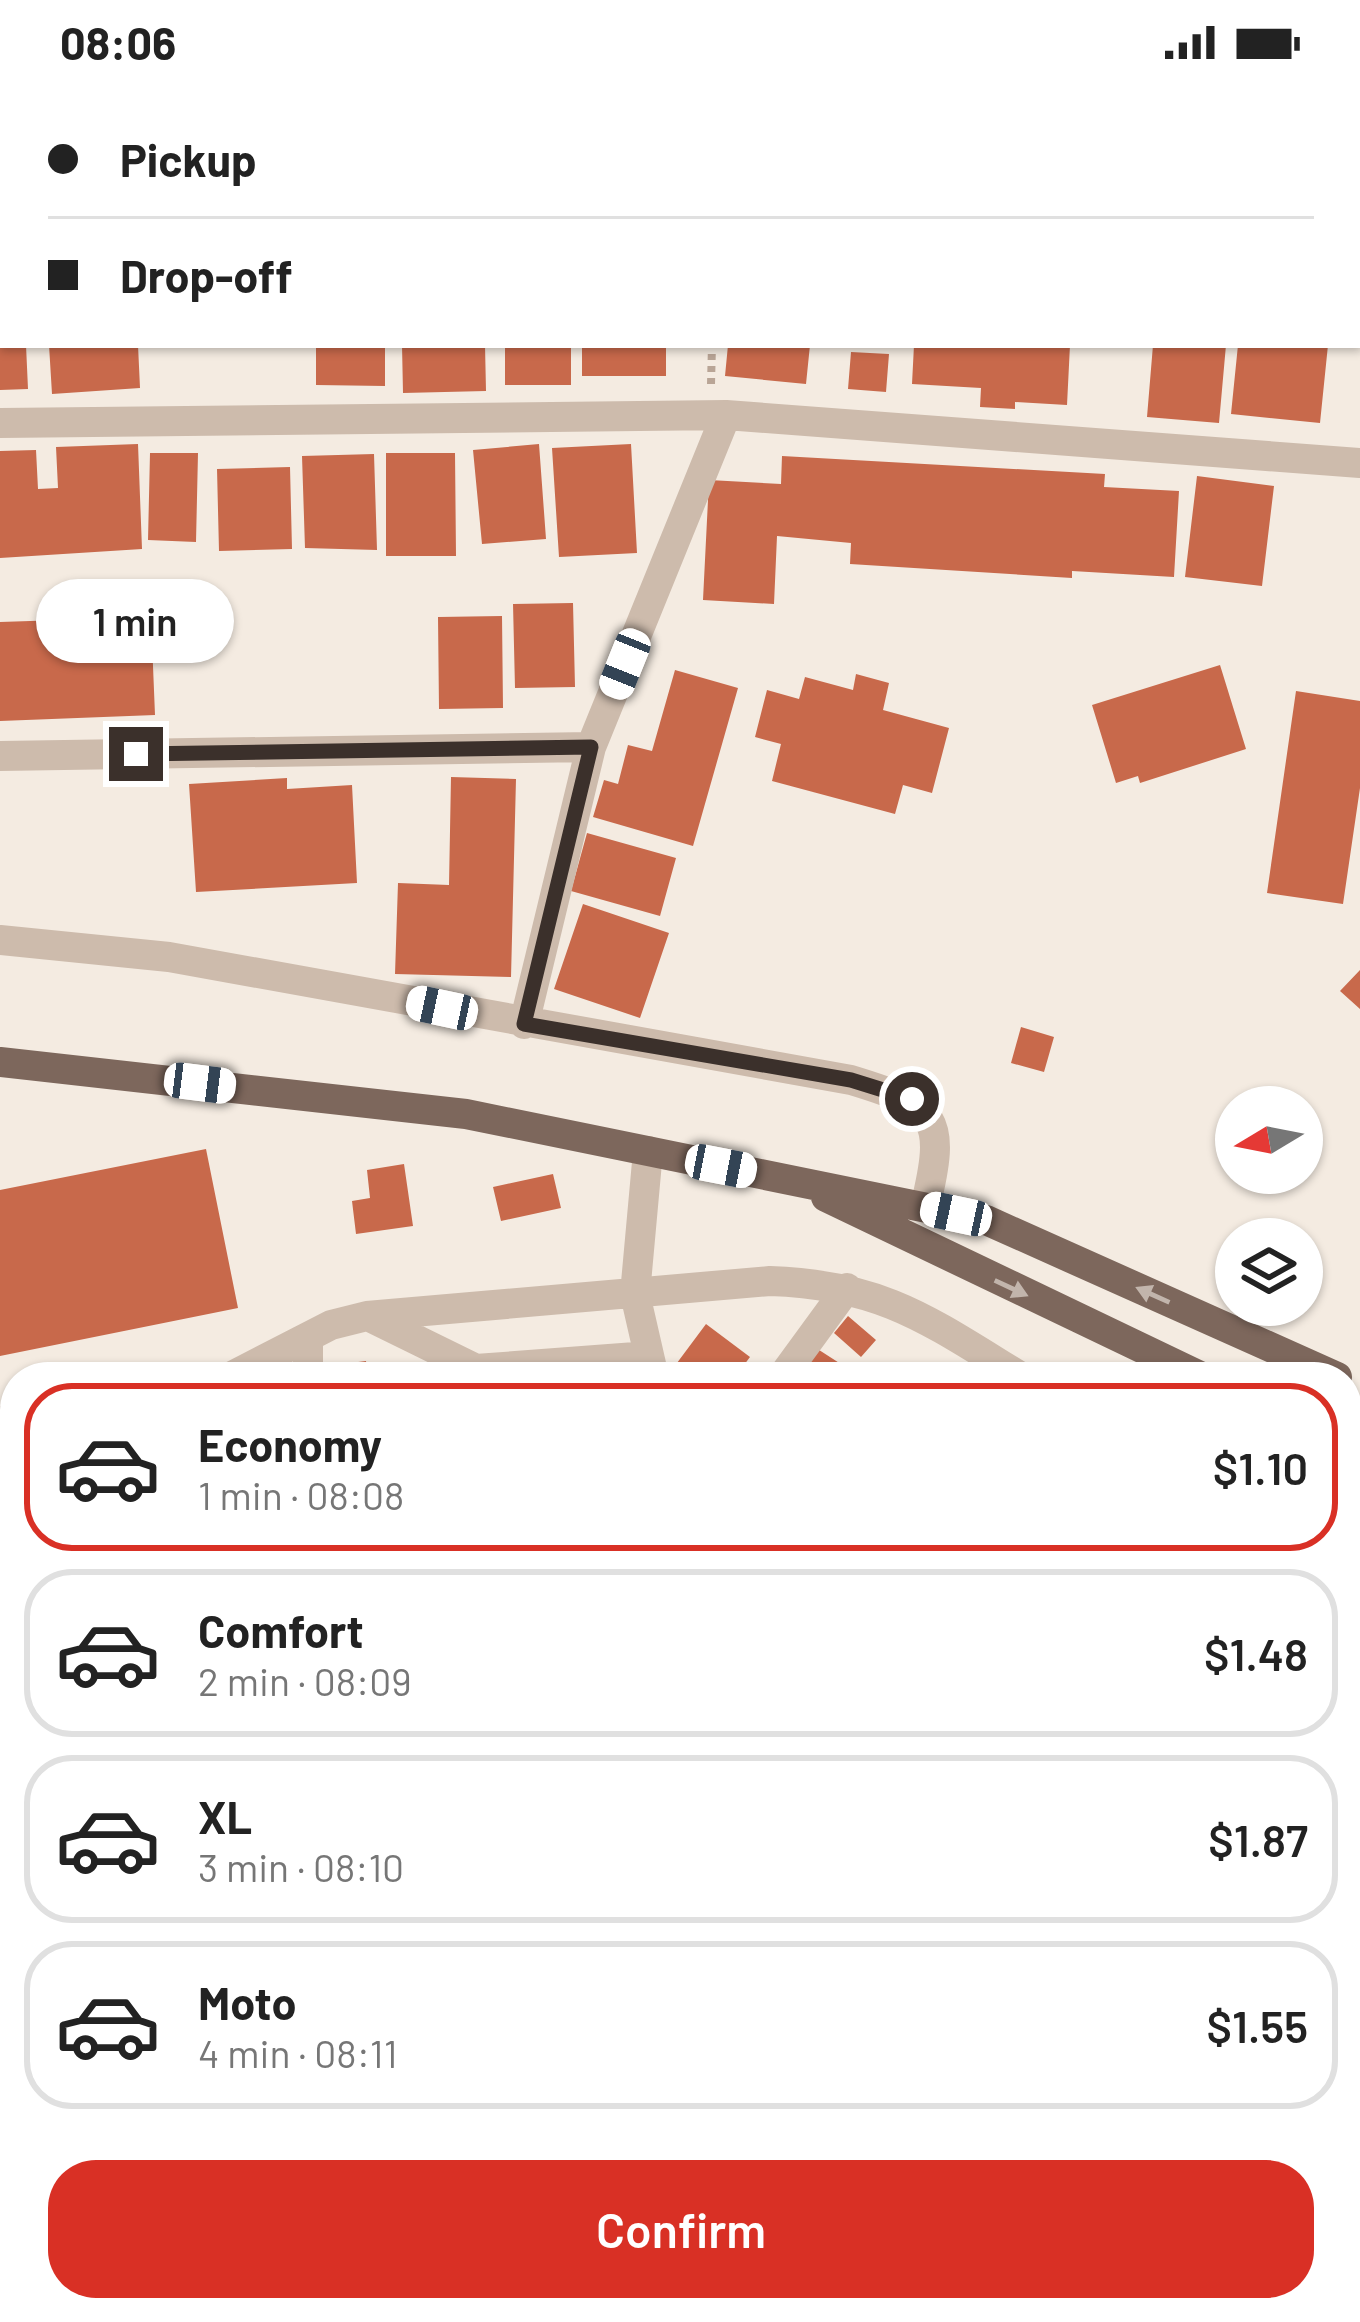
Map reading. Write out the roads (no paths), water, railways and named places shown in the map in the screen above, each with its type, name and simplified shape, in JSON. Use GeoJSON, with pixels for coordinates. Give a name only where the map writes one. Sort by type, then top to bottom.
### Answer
{"type":"FeatureCollection","features":[{"type":"Feature","properties":{"kind":"main road"},"geometry":{"type":"LineString","coordinates":[[0,1062],[466,1114],[986,1220],[1303,1362]]}},
{"type":"Feature","properties":{"kind":"main road"},"geometry":{"type":"LineString","coordinates":[[794,1180],[905,1239],[1170,1362]]}},
{"type":"Feature","properties":{"kind":"street"},"geometry":{"type":"LineString","coordinates":[[524,1024],[591,747],[726,415]]}},
{"type":"Feature","properties":{"kind":"street"},"geometry":{"type":"LineString","coordinates":[[0,423],[726,415],[1360,463]]}},
{"type":"Feature","properties":{"kind":"street"},"geometry":{"type":"LineString","coordinates":[[0,756],[591,747]]}},
{"type":"Feature","properties":{"kind":"street"},"geometry":{"type":"LineString","coordinates":[[0,940],[169,957],[851,1080],[912,1099],[932,1124],[938,1156],[926,1207]]}},
{"type":"Feature","properties":{"kind":"street"},"geometry":{"type":"LineString","coordinates":[[648,1151],[635,1294],[651,1362]]}},
{"type":"Feature","properties":{"kind":"street"},"geometry":{"type":"LineString","coordinates":[[259,1362],[308,1337],[368,1316],[770,1281],[848,1288],[888,1300],[995,1362]]}},
{"type":"Feature","properties":{"kind":"street"},"geometry":{"type":"LineString","coordinates":[[793,1362],[848,1288]]}},
{"type":"Feature","properties":{"kind":"street"},"geometry":{"type":"LineString","coordinates":[[368,1316],[455,1362]]}},
{"type":"Feature","properties":{"kind":"street"},"geometry":{"type":"LineString","coordinates":[[308,1337],[308,1362]]}}]}
